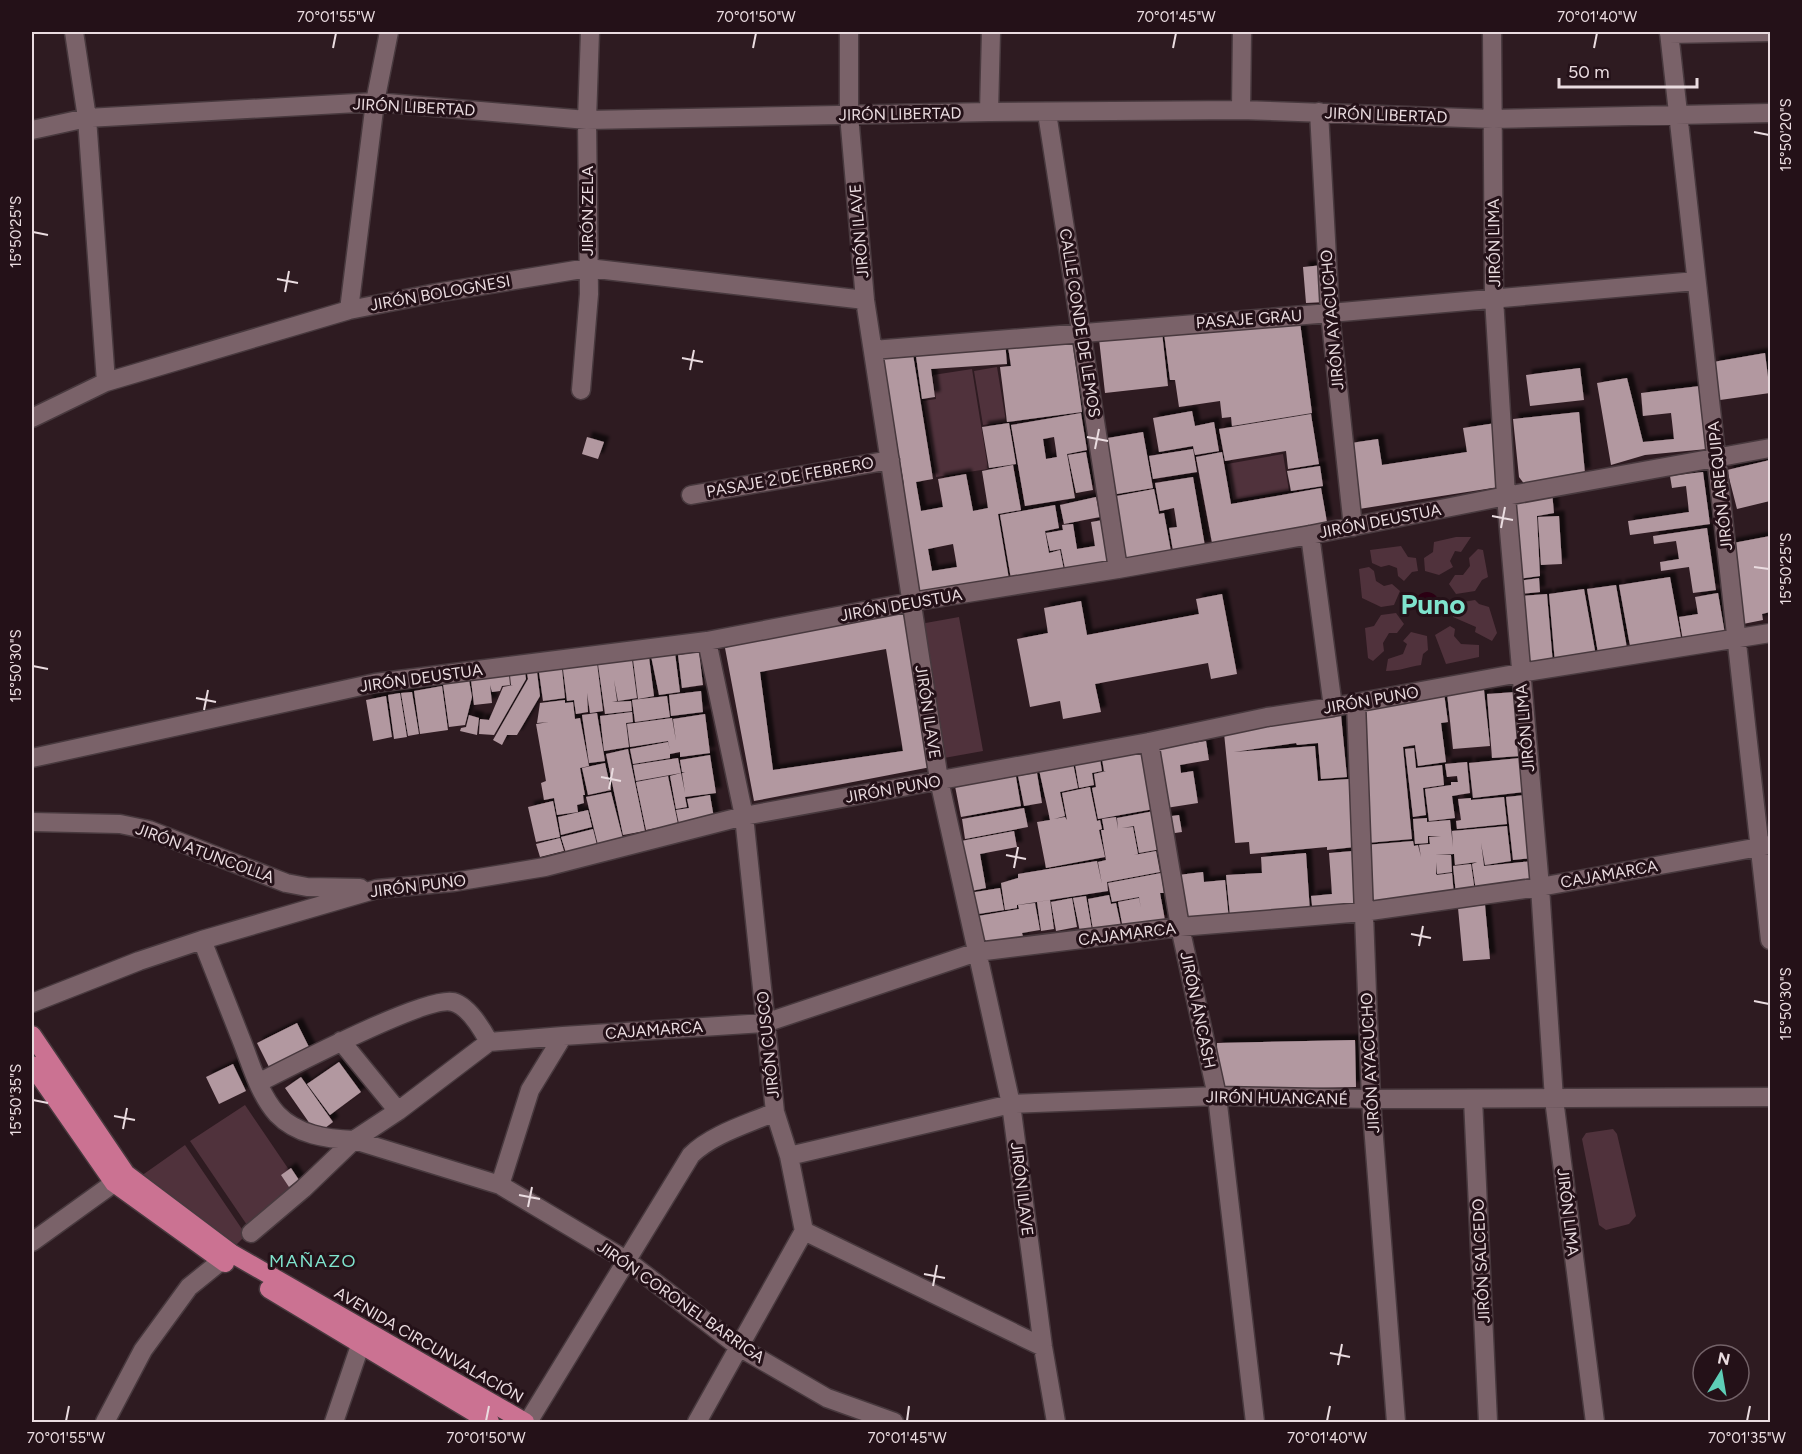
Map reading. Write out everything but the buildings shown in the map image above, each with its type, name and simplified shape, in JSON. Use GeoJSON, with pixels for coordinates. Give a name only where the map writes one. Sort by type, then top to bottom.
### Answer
{"type":"FeatureCollection","features":[{"type":"Feature","properties":{"kind":"highway","name":"AVENIDA CIRCUNVALACIÓN"},"geometry":{"type":"LineString","coordinates":[[32,1035],[120,1178]]}},
{"type":"Feature","properties":{"kind":"highway","name":"AVENIDA CIRCUNVALACIÓN"},"geometry":{"type":"LineString","coordinates":[[32,1065],[120,1178],[227,1257],[363,1338],[490,1422]]}},
{"type":"Feature","properties":{"kind":"highway","name":"AVENIDA CIRCUNVALACIÓN"},"geometry":{"type":"LineString","coordinates":[[363,1338],[526,1422]]}},
{"type":"Feature","properties":{"kind":"street"},"geometry":{"type":"LineString","coordinates":[[74,32],[87,118],[106,382]]}},
{"type":"Feature","properties":{"kind":"street"},"geometry":{"type":"LineString","coordinates":[[349,310],[375,102],[389,32]]}},
{"type":"Feature","properties":{"kind":"street","name":"JIRÓN ZELA"},"geometry":{"type":"LineString","coordinates":[[581,390],[589,294],[587,120],[590,32]]}},
{"type":"Feature","properties":{"kind":"street","name":"JIRÓN ILAVE"},"geometry":{"type":"LineString","coordinates":[[849,32],[849,115],[865,300],[939,780],[1011,1104],[1043,1347],[1056,1422]]}},
{"type":"Feature","properties":{"kind":"street"},"geometry":{"type":"LineString","coordinates":[[989,112],[991,32]]}},
{"type":"Feature","properties":{"kind":"street"},"geometry":{"type":"LineString","coordinates":[[1241,110],[1242,32]]}},
{"type":"Feature","properties":{"kind":"street","name":"JIRÓN LIMA"},"geometry":{"type":"LineString","coordinates":[[1492,32],[1494,298],[1506,496],[1540,887],[1554,1099],[1594,1422]]}},
{"type":"Feature","properties":{"kind":"street"},"geometry":{"type":"LineString","coordinates":[[1669,33],[1769,32]]}},
{"type":"Feature","properties":{"kind":"street","name":"JIRÓN AREQUIPA"},"geometry":{"type":"LineString","coordinates":[[1669,33],[1737,638],[1766,845],[1770,940]]}},
{"type":"Feature","properties":{"kind":"street","name":"JIRÓN LIBERTAD"},"geometry":{"type":"LineString","coordinates":[[32,130],[87,118],[375,102],[587,120],[989,112],[1241,110],[1493,119],[1770,113]]}},
{"type":"Feature","properties":{"kind":"street","name":"JIRÓN AYACUCHO"},"geometry":{"type":"LineString","coordinates":[[1318,112],[1330,313],[1353,527]]}},
{"type":"Feature","properties":{"kind":"street","name":"CALLE CONDE DE LEMOS"},"geometry":{"type":"LineString","coordinates":[[1047,113],[1118,570]]}},
{"type":"Feature","properties":{"kind":"street","name":"JIRÓN BOLOGNESI"},"geometry":{"type":"LineString","coordinates":[[32,418],[106,382],[349,310],[436,292],[588,268],[865,300]]}},
{"type":"Feature","properties":{"kind":"street","name":"PASAJE GRAU"},"geometry":{"type":"LineString","coordinates":[[873,350],[1696,281]]}},
{"type":"Feature","properties":{"kind":"street","name":"JIRÓN DEUSTUA"},"geometry":{"type":"LineString","coordinates":[[32,758],[375,683],[707,641],[911,602],[1118,570],[1770,448]]}},
{"type":"Feature","properties":{"kind":"street","name":"PASAJE 2 DE FEBRERO"},"geometry":{"type":"LineString","coordinates":[[691,495],[890,459]]}},
{"type":"Feature","properties":{"kind":"street"},"geometry":{"type":"LineString","coordinates":[[1310,535],[1333,707]]}},
{"type":"Feature","properties":{"kind":"street","name":"JIRÓN PUNO"},"geometry":{"type":"LineString","coordinates":[[32,1003],[139,961],[202,940],[377,889],[454,882],[545,867],[744,816],[1149,742],[1267,717],[1770,633]]}},
{"type":"Feature","properties":{"kind":"street","name":"JIRÓN CUSCO"},"geometry":{"type":"LineString","coordinates":[[707,641],[744,816],[776,1112],[789,1156],[804,1232]]}},
{"type":"Feature","properties":{"kind":"street","name":"JIRÓN AYACUCHO"},"geometry":{"type":"LineString","coordinates":[[1356,703],[1371,1099],[1396,1422]]}},
{"type":"Feature","properties":{"kind":"street","name":"JIRÓN ÁNCASH"},"geometry":{"type":"LineString","coordinates":[[1149,742],[1180,927],[1217,1096],[1255,1422]]}},
{"type":"Feature","properties":{"kind":"street","name":"JIRÓN ATUNCOLLA"},"geometry":{"type":"LineString","coordinates":[[32,822],[120,824],[149,830],[286,883],[306,887],[377,889]]}},
{"type":"Feature","properties":{"kind":"street","name":"CAJAMARCA"},"geometry":{"type":"LineString","coordinates":[[489,1042],[765,1023],[977,952],[1180,927],[1363,912],[1540,887],[1766,845]]}},
{"type":"Feature","properties":{"kind":"street","name":"JIRÓN CORONEL BARRIGA"},"geometry":{"type":"LineString","coordinates":[[202,940],[258,1083],[278,1114],[295,1127],[311,1135],[354,1140],[500,1185],[626,1260],[739,1347],[827,1398],[874,1417],[894,1422]]}},
{"type":"Feature","properties":{"kind":"street"},"geometry":{"type":"LineString","coordinates":[[251,1233],[303,1189],[354,1140],[398,1111],[489,1042],[464,1008],[454,1002],[446,1001],[341,1041],[258,1083]]}},
{"type":"Feature","properties":{"kind":"street"},"geometry":{"type":"LineString","coordinates":[[500,1185],[530,1090],[563,1036]]}},
{"type":"Feature","properties":{"kind":"street"},"geometry":{"type":"LineString","coordinates":[[341,1041],[398,1111]]}},
{"type":"Feature","properties":{"kind":"street","name":"JIRÓN HUANCANÉ"},"geometry":{"type":"LineString","coordinates":[[789,1156],[1011,1104],[1217,1096],[1371,1099],[1770,1097]]}},
{"type":"Feature","properties":{"kind":"street","name":"JIRÓN SALCEDO"},"geometry":{"type":"LineString","coordinates":[[1473,1099],[1488,1422]]}},
{"type":"Feature","properties":{"kind":"street"},"geometry":{"type":"LineString","coordinates":[[526,1422],[691,1155],[700,1146],[776,1112]]}},
{"type":"Feature","properties":{"kind":"street"},"geometry":{"type":"LineString","coordinates":[[32,1242],[120,1178]]}},
{"type":"Feature","properties":{"kind":"street"},"geometry":{"type":"LineString","coordinates":[[699,1422],[804,1232],[1043,1347]]}},
{"type":"Feature","properties":{"kind":"street"},"geometry":{"type":"LineString","coordinates":[[105,1422],[143,1350],[189,1287],[227,1257]]}},
{"type":"Feature","properties":{"kind":"street"},"geometry":{"type":"LineString","coordinates":[[334,1422],[363,1338]]}},
{"type":"Feature","properties":{"kind":"shaded area"},"geometry":{"type":"Polygon","coordinates":[[[997,367],[1006,422],[983,425],[974,371],[997,367]]]}},
{"type":"Feature","properties":{"kind":"shaded area"},"geometry":{"type":"Polygon","coordinates":[[[972,369],[988,469],[936,477],[923,401],[936,399],[933,375],[972,369]]]}},
{"type":"Feature","properties":{"kind":"shaded area"},"geometry":{"type":"Polygon","coordinates":[[[1283,454],[1289,491],[1233,500],[1227,464],[1283,454]]]}},
{"type":"Feature","properties":{"kind":"shaded area"},"geometry":{"type":"Polygon","coordinates":[[[1456,537],[1471,537],[1461,552],[1455,551],[1450,561],[1453,567],[1439,575],[1425,571],[1424,558],[1433,552],[1434,542],[1456,537]]]}},
{"type":"Feature","properties":{"kind":"shaded area"},"geometry":{"type":"Polygon","coordinates":[[[1401,546],[1408,557],[1416,558],[1418,571],[1412,572],[1404,581],[1398,576],[1397,568],[1389,565],[1381,567],[1372,563],[1370,550],[1401,546]]]}},
{"type":"Feature","properties":{"kind":"shaded area"},"geometry":{"type":"Polygon","coordinates":[[[1478,549],[1483,550],[1488,577],[1482,580],[1475,591],[1456,594],[1449,584],[1455,575],[1463,575],[1470,566],[1469,558],[1478,549]]]}},
{"type":"Feature","properties":{"kind":"shaded area"},"geometry":{"type":"Polygon","coordinates":[[[1369,567],[1374,571],[1376,581],[1384,586],[1392,584],[1400,591],[1394,605],[1381,607],[1362,598],[1359,569],[1369,567]]]}},
{"type":"Feature","properties":{"kind":"shaded area"},"geometry":{"type":"Polygon","coordinates":[[[1427,592],[1432,593],[1438,599],[1438,609],[1432,615],[1427,616],[1422,615],[1416,609],[1415,604],[1416,599],[1422,593],[1427,592]]]}},
{"type":"Feature","properties":{"kind":"shaded area"},"geometry":{"type":"Polygon","coordinates":[[[1475,600],[1489,607],[1497,633],[1492,641],[1475,632],[1476,627],[1453,617],[1457,603],[1475,600]]]}},
{"type":"Feature","properties":{"kind":"shaded area"},"geometry":{"type":"Polygon","coordinates":[[[1396,613],[1404,624],[1397,633],[1389,633],[1383,643],[1384,651],[1373,661],[1368,658],[1365,628],[1374,626],[1381,615],[1396,613]]]}},
{"type":"Feature","properties":{"kind":"shaded area"},"geometry":{"type":"Polygon","coordinates":[[[959,617],[983,751],[944,758],[920,624],[959,617]]]}},
{"type":"Feature","properties":{"kind":"shaded area"},"geometry":{"type":"Polygon","coordinates":[[[1450,626],[1455,629],[1454,636],[1461,644],[1479,645],[1479,657],[1446,664],[1435,635],[1450,626]]]}},
{"type":"Feature","properties":{"kind":"shaded area"},"geometry":{"type":"Polygon","coordinates":[[[1411,632],[1427,636],[1428,650],[1423,654],[1421,665],[1386,671],[1388,659],[1403,654],[1407,644],[1403,641],[1411,632]]]}},
{"type":"Feature","properties":{"kind":"shaded area"},"geometry":{"type":"Polygon","coordinates":[[[245,1105],[302,1189],[247,1225],[190,1141],[245,1105]]]}},
{"type":"Feature","properties":{"kind":"shaded area"},"geometry":{"type":"Polygon","coordinates":[[[1613,1129],[1617,1134],[1636,1216],[1629,1224],[1606,1230],[1599,1225],[1582,1139],[1586,1133],[1613,1129]]]}},
{"type":"Feature","properties":{"kind":"shaded area"},"geometry":{"type":"Polygon","coordinates":[[[185,1145],[246,1235],[236,1245],[141,1176],[185,1145]]]}},
{"type":"Feature","properties":{"kind":"district","name":"Puno"},"geometry":{"type":"Point","coordinates":[1433,604]}},
{"type":"Feature","properties":{"kind":"district","name":"MAÑAZO"},"geometry":{"type":"Point","coordinates":[313,1261]}}]}
